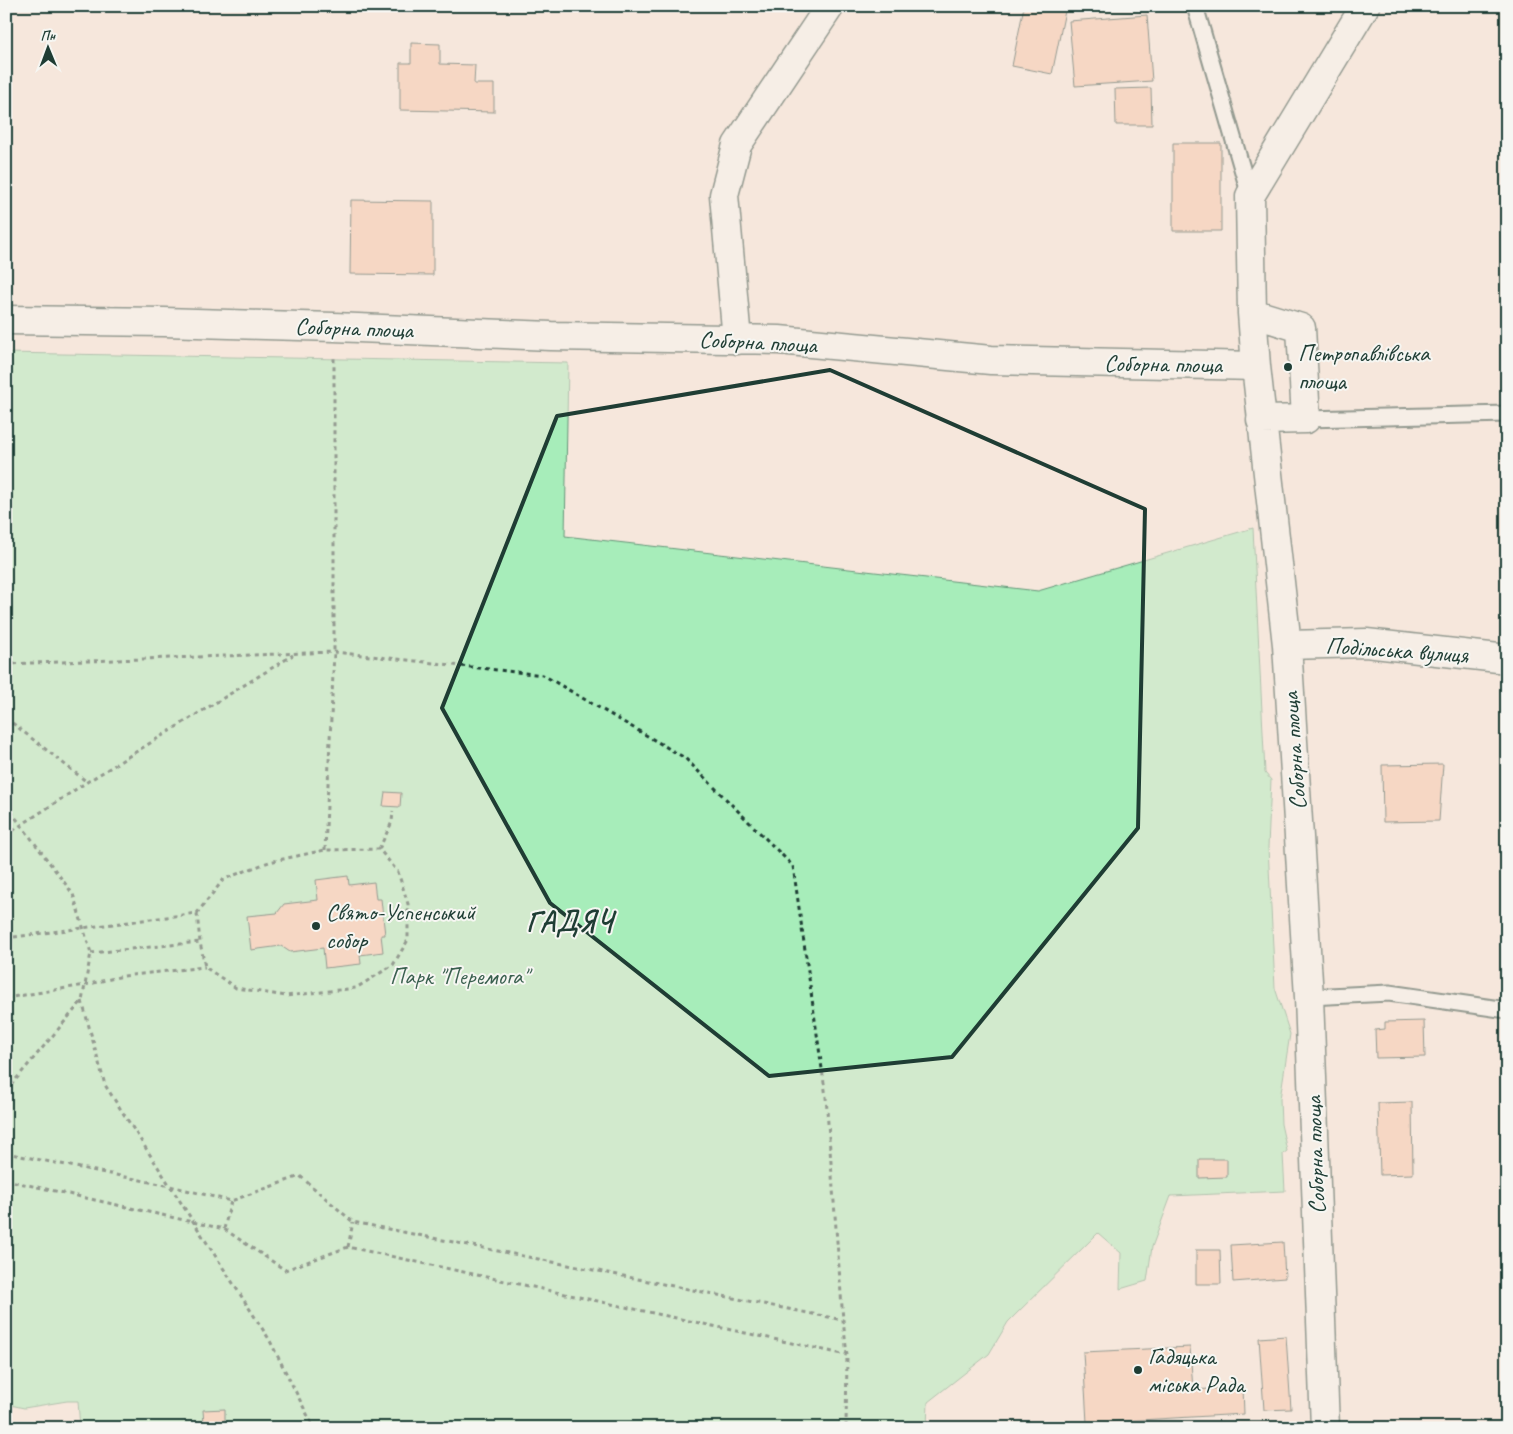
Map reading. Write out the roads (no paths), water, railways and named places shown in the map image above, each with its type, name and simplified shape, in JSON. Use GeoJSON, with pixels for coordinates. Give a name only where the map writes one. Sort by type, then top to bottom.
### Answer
{"type":"FeatureCollection","features":[{"type":"Feature","properties":{"kind":"street"},"geometry":{"type":"LineString","coordinates":[[737,340],[724,195],[737,145],[830,6]]}},
{"type":"Feature","properties":{"kind":"street"},"geometry":{"type":"LineString","coordinates":[[1256,366],[1252,313],[1250,196],[1369,8]]}},
{"type":"Feature","properties":{"kind":"street"},"geometry":{"type":"LineString","coordinates":[[1252,313],[1301,328],[1306,419],[1261,420]]}},
{"type":"Feature","properties":{"kind":"street","name":"Соборна площа"},"geometry":{"type":"LineString","coordinates":[[6,320],[334,327],[551,336],[779,340],[991,360],[1256,366],[1287,645],[1309,997],[1325,1428]]}},
{"type":"Feature","properties":{"kind":"street","name":"Подільська вулиця"},"geometry":{"type":"LineString","coordinates":[[1287,645],[1366,643],[1507,659]]}},
{"type":"Feature","properties":{"kind":"lane"},"geometry":{"type":"LineString","coordinates":[[1195,6],[1250,196]]}},
{"type":"Feature","properties":{"kind":"lane"},"geometry":{"type":"LineString","coordinates":[[1306,419],[1507,414]]}},
{"type":"Feature","properties":{"kind":"lane"},"geometry":{"type":"LineString","coordinates":[[1309,997],[1390,993],[1507,1010]]}},
{"type":"Feature","properties":{"kind":"place","name":"Петропавлівська площа"},"geometry":{"type":"Point","coordinates":[1288,367]}},
{"type":"Feature","properties":{"kind":"place","name":"Свято-Успенський собор"},"geometry":{"type":"Point","coordinates":[316,926]}},
{"type":"Feature","properties":{"kind":"place","name":"Гадяцька міська Рада"},"geometry":{"type":"Point","coordinates":[1138,1370]}},
{"type":"Feature","properties":{"kind":"district","name":"ГАДЯЧ"},"geometry":{"type":"Point","coordinates":[570,921]}},
{"type":"Feature","properties":{"kind":"park label","name":"Парк \"Перемога\""},"geometry":{"type":"Point","coordinates":[459,976]}}]}
